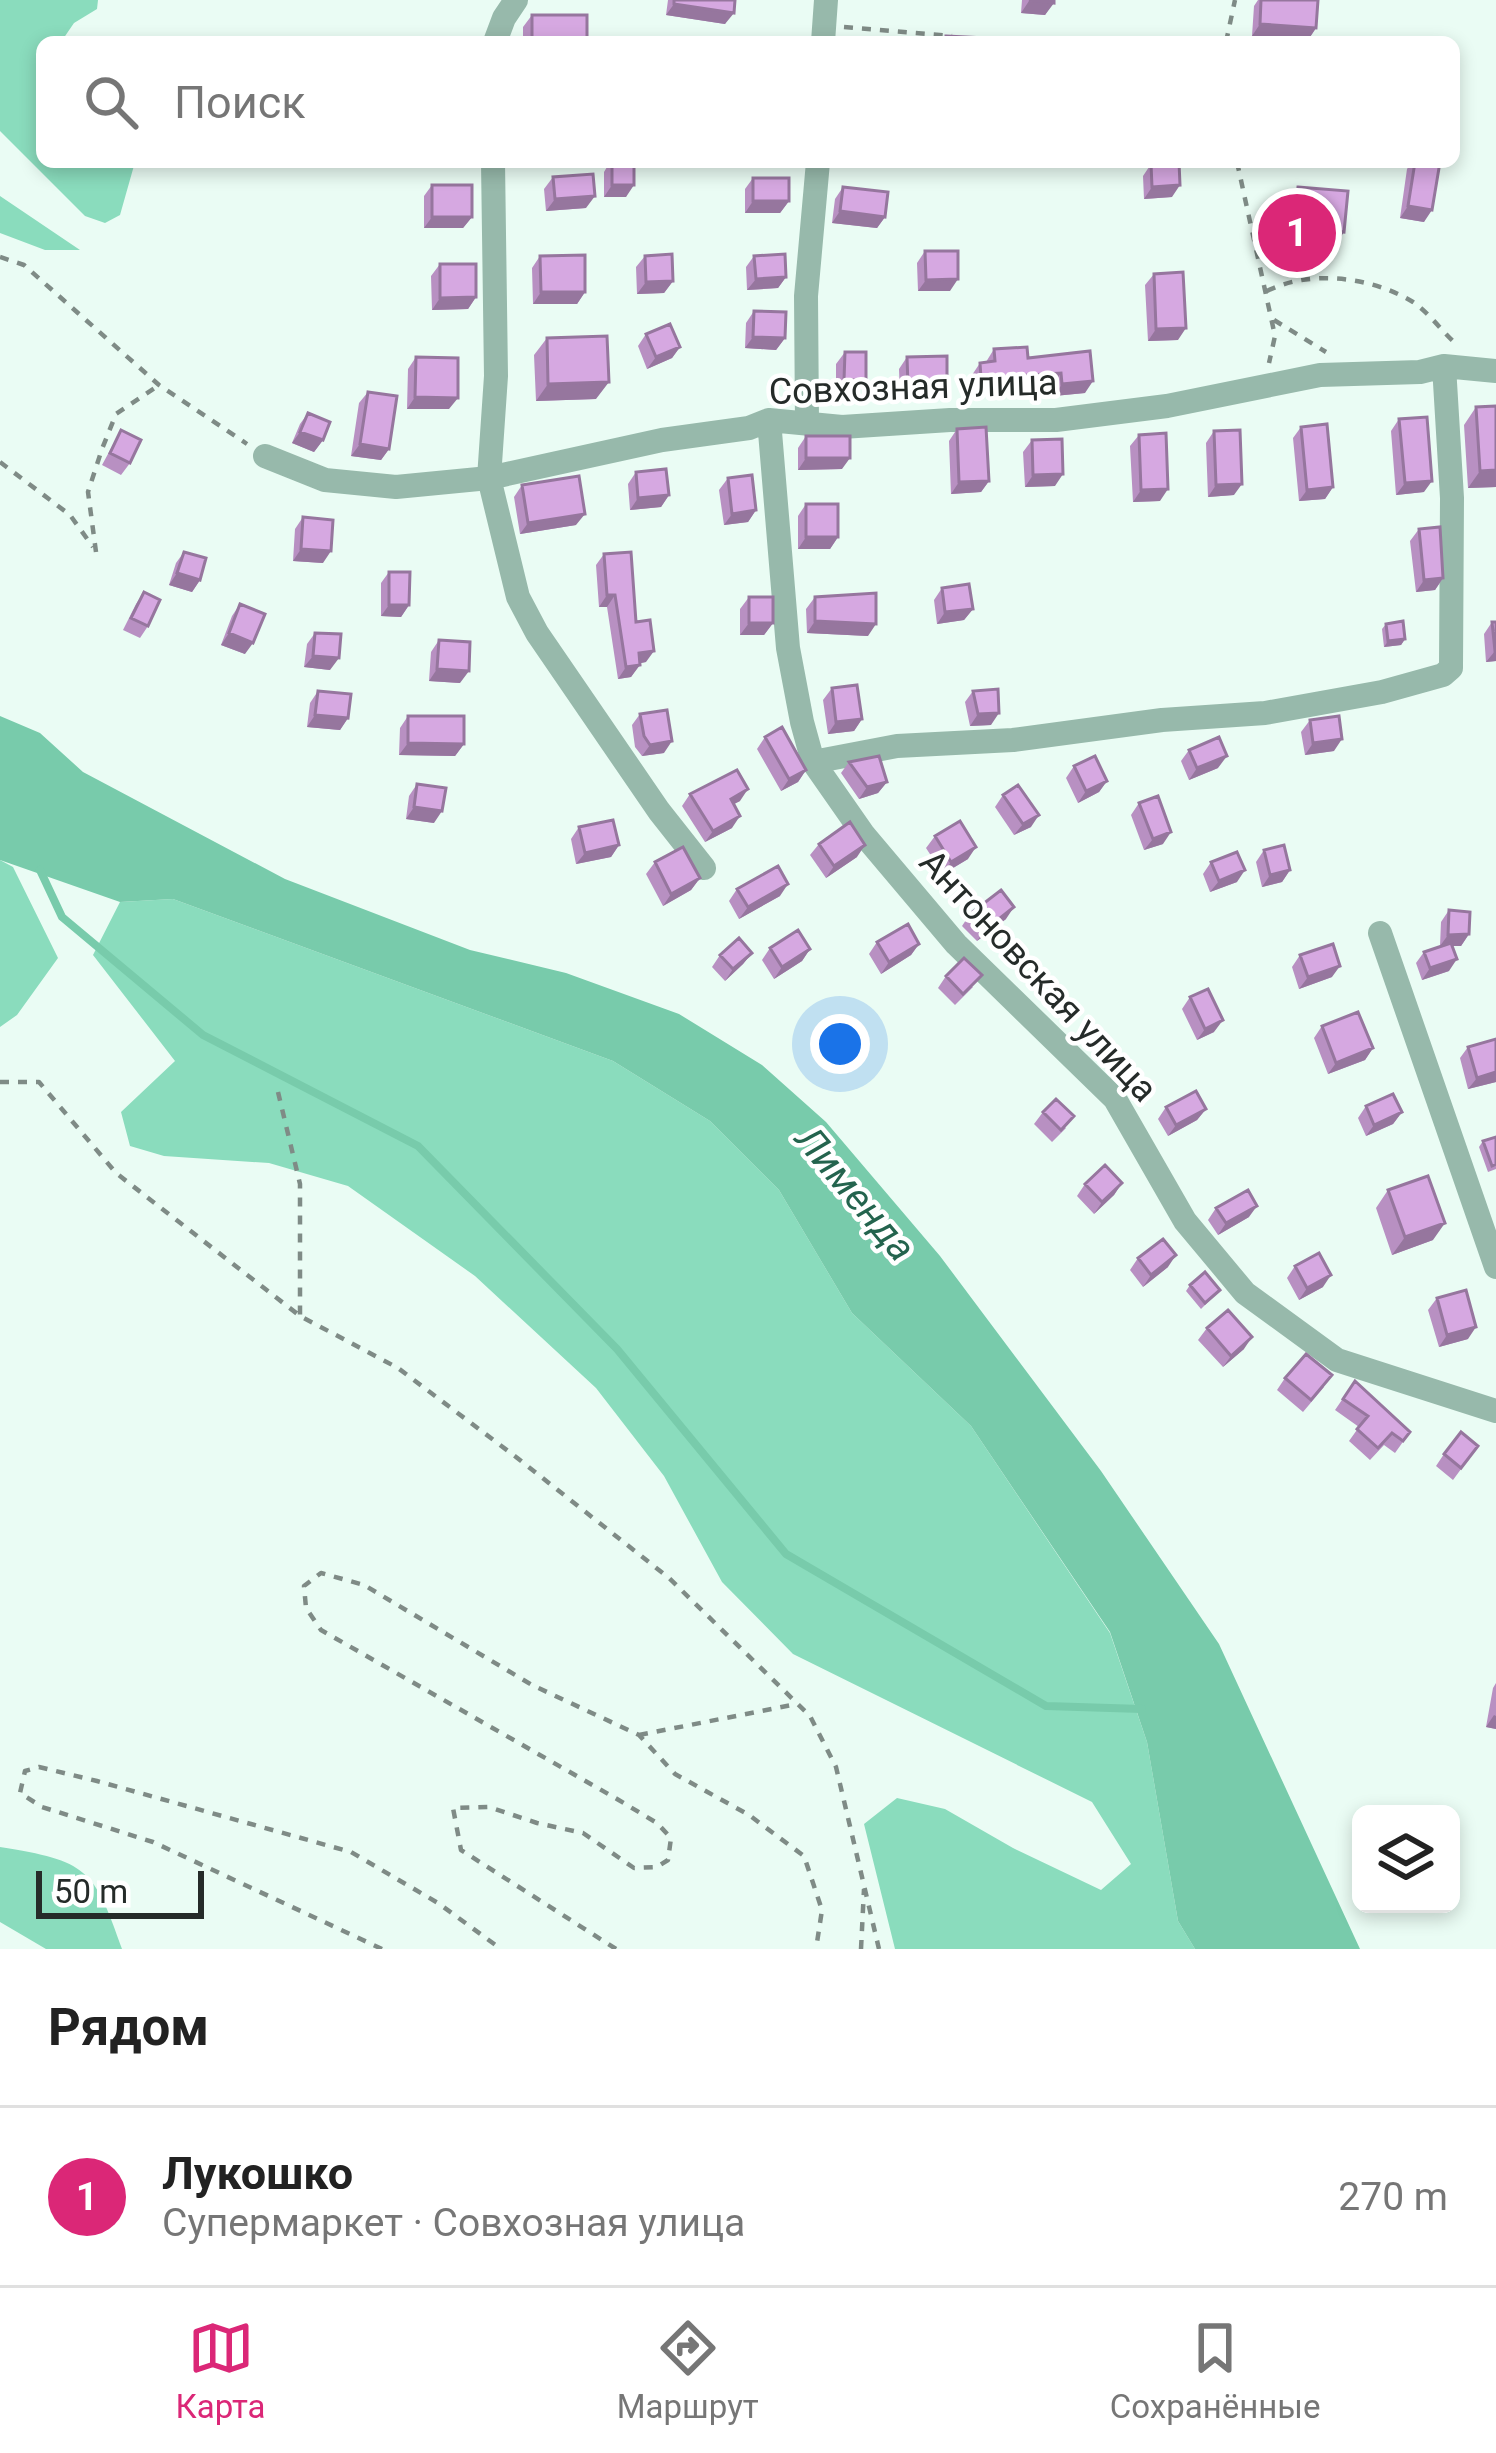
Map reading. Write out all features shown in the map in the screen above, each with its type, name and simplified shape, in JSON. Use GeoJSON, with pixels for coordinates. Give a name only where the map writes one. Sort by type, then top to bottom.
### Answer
{"type":"FeatureCollection","features":[{"type":"Feature","properties":{"kind":"street"},"geometry":{"type":"LineString","coordinates":[[498,36],[516,0]]}},
{"type":"Feature","properties":{"kind":"street"},"geometry":{"type":"LineString","coordinates":[[493,168],[496,340],[489,478],[518,597],[537,633],[659,811],[704,868]]}},
{"type":"Feature","properties":{"kind":"street"},"geometry":{"type":"LineString","coordinates":[[807,423],[806,296],[817,168]]}},
{"type":"Feature","properties":{"kind":"street"},"geometry":{"type":"LineString","coordinates":[[813,762],[897,746],[1013,740],[1265,712],[1382,692],[1443,675],[1451,668],[1452,498],[1444,366]]}},
{"type":"Feature","properties":{"kind":"street","name":"Совхозная улица"},"geometry":{"type":"LineString","coordinates":[[265,457],[325,480],[396,487],[489,478],[662,440],[749,428],[769,420],[842,427],[1056,420],[1167,406],[1320,374],[1444,366],[1491,371]]}},
{"type":"Feature","properties":{"kind":"street","name":"Антоновская улица"},"geometry":{"type":"LineString","coordinates":[[769,420],[788,648],[813,762],[864,835],[956,944],[1115,1099],[1185,1221],[1244,1293],[1337,1360],[1496,1411]]}},
{"type":"Feature","properties":{"kind":"street"},"geometry":{"type":"LineString","coordinates":[[1380,933],[1496,1268]]}},
{"type":"Feature","properties":{"kind":"path"},"geometry":{"type":"LineString","coordinates":[[1227,36],[1235,0]]}},
{"type":"Feature","properties":{"kind":"path"},"geometry":{"type":"LineString","coordinates":[[824,22],[944,36]]}},
{"type":"Feature","properties":{"kind":"path"},"geometry":{"type":"LineString","coordinates":[[1238,168],[1275,336],[1264,386]]}},
{"type":"Feature","properties":{"kind":"path"},"geometry":{"type":"LineString","coordinates":[[0,256],[24,265],[160,386],[265,457]]}},
{"type":"Feature","properties":{"kind":"path"},"geometry":{"type":"LineString","coordinates":[[1267,291],[1285,282],[1362,280],[1415,304],[1491,371]]}},
{"type":"Feature","properties":{"kind":"path"},"geometry":{"type":"LineString","coordinates":[[1272,318],[1328,353]]}},
{"type":"Feature","properties":{"kind":"path"},"geometry":{"type":"LineString","coordinates":[[0,462],[70,515],[96,552],[88,492],[102,448],[116,414],[160,386]]}},
{"type":"Feature","properties":{"kind":"path"},"geometry":{"type":"LineString","coordinates":[[0,1082],[39,1082],[116,1172],[301,1316],[398,1368],[533,1471],[669,1578],[797,1703],[810,1716],[836,1767],[879,1949]]}},
{"type":"Feature","properties":{"kind":"path"},"geometry":{"type":"LineString","coordinates":[[278,1092],[301,1184],[301,1316]]}},
{"type":"Feature","properties":{"kind":"path"},"geometry":{"type":"LineString","coordinates":[[616,1949],[461,1850],[453,1808],[489,1807],[584,1833],[634,1868],[657,1867],[668,1860],[670,1838],[657,1823],[617,1799],[321,1630],[306,1608],[304,1586],[321,1573],[364,1585],[532,1684],[639,1735],[674,1774],[749,1815],[804,1856],[821,1910],[816,1949]]}},
{"type":"Feature","properties":{"kind":"path"},"geometry":{"type":"LineString","coordinates":[[639,1735],[797,1703]]}},
{"type":"Feature","properties":{"kind":"path"},"geometry":{"type":"LineString","coordinates":[[382,1949],[153,1842],[42,1807],[20,1793],[25,1772],[39,1767],[98,1781],[350,1852],[438,1903],[501,1949]]}},
{"type":"Feature","properties":{"kind":"path"},"geometry":{"type":"LineString","coordinates":[[861,1949],[865,1880]]}},
{"type":"Feature","properties":{"kind":"shaded area"},"geometry":{"type":"Polygon","coordinates":[[[0,0],[98,0],[97,9],[74,23],[65,36],[36,36],[36,167],[0,131],[0,0]]]}},
{"type":"Feature","properties":{"kind":"shaded area"},"geometry":{"type":"Polygon","coordinates":[[[37,168],[133,168],[120,215],[105,223],[85,216],[37,168]]]}},
{"type":"Feature","properties":{"kind":"shaded area"},"geometry":{"type":"Polygon","coordinates":[[[0,196],[80,250],[45,250],[0,233],[0,196]]]}},
{"type":"Feature","properties":{"kind":"shaded area"},"geometry":{"type":"Polygon","coordinates":[[[0,860],[13,867],[58,958],[17,1015],[0,1027],[0,860]]]}},
{"type":"Feature","properties":{"kind":"shaded area"},"geometry":{"type":"Polygon","coordinates":[[[173,899],[613,1061],[710,1121],[779,1190],[852,1313],[971,1426],[1110,1633],[1147,1742],[1178,1921],[1195,1949],[895,1949],[864,1824],[897,1798],[945,1809],[1101,1890],[1131,1864],[1092,1802],[793,1654],[722,1582],[664,1476],[596,1388],[475,1276],[348,1186],[269,1163],[164,1156],[130,1146],[121,1112],[175,1061],[93,955],[120,902],[173,899]]]}},
{"type":"Feature","properties":{"kind":"shaded area"},"geometry":{"type":"Polygon","coordinates":[[[0,1847],[52,1857],[83,1873],[103,1901],[122,1949],[46,1949],[0,1922],[0,1847]]]}},
{"type":"Feature","properties":{"kind":"water","name":"Лименда"},"geometry":{"type":"Polygon","coordinates":[[[0,716],[40,733],[83,772],[285,879],[470,950],[566,973],[679,1014],[762,1065],[826,1122],[940,1256],[1101,1471],[1219,1644],[1360,1949],[1195,1949],[1178,1921],[1147,1742],[1110,1632],[971,1426],[852,1313],[779,1190],[710,1121],[613,1061],[173,899],[120,902],[0,860],[0,716]]]}},
{"type":"Feature","properties":{"kind":"building"},"geometry":{"type":"Polygon","coordinates":[[[674,0],[735,0],[734,13],[674,4],[674,0]]]}},
{"type":"Feature","properties":{"kind":"building"},"geometry":{"type":"Polygon","coordinates":[[[1261,0],[1318,0],[1316,28],[1260,24],[1261,0]]]}},
{"type":"Feature","properties":{"kind":"building"},"geometry":{"type":"Polygon","coordinates":[[[532,15],[587,15],[587,36],[532,36],[532,15]]]}},
{"type":"Feature","properties":{"kind":"building"},"geometry":{"type":"Polygon","coordinates":[[[612,168],[634,168],[634,185],[612,185],[612,168]]]}},
{"type":"Feature","properties":{"kind":"building"},"geometry":{"type":"Polygon","coordinates":[[[1151,168],[1179,168],[1180,185],[1152,187],[1151,168]]]}},
{"type":"Feature","properties":{"kind":"building"},"geometry":{"type":"Polygon","coordinates":[[[1414,168],[1439,168],[1432,210],[1408,206],[1414,168]]]}},
{"type":"Feature","properties":{"kind":"building"},"geometry":{"type":"Polygon","coordinates":[[[593,174],[595,196],[555,199],[553,177],[593,174]]]}},
{"type":"Feature","properties":{"kind":"building"},"geometry":{"type":"Polygon","coordinates":[[[753,178],[789,178],[789,201],[753,201],[753,178]]]}},
{"type":"Feature","properties":{"kind":"building"},"geometry":{"type":"Polygon","coordinates":[[[432,185],[472,185],[472,217],[432,217],[432,185]]]}},
{"type":"Feature","properties":{"kind":"building"},"geometry":{"type":"Polygon","coordinates":[[[843,187],[888,192],[885,217],[840,211],[843,187]]]}},
{"type":"Feature","properties":{"kind":"building"},"geometry":{"type":"Polygon","coordinates":[[[1298,187],[1348,191],[1344,232],[1295,227],[1298,187]]]}},
{"type":"Feature","properties":{"kind":"building"},"geometry":{"type":"Polygon","coordinates":[[[925,251],[958,251],[958,279],[926,280],[925,251]]]}},
{"type":"Feature","properties":{"kind":"building"},"geometry":{"type":"Polygon","coordinates":[[[672,254],[673,281],[646,282],[645,256],[672,254]]]}},
{"type":"Feature","properties":{"kind":"building"},"geometry":{"type":"Polygon","coordinates":[[[785,254],[786,277],[756,279],[754,256],[785,254]]]}},
{"type":"Feature","properties":{"kind":"building"},"geometry":{"type":"Polygon","coordinates":[[[585,255],[585,292],[541,292],[540,256],[585,255]]]}},
{"type":"Feature","properties":{"kind":"building"},"geometry":{"type":"Polygon","coordinates":[[[440,264],[476,264],[476,297],[440,298],[440,264]]]}},
{"type":"Feature","properties":{"kind":"building"},"geometry":{"type":"Polygon","coordinates":[[[1183,272],[1186,328],[1156,329],[1154,274],[1183,272]]]}},
{"type":"Feature","properties":{"kind":"building"},"geometry":{"type":"Polygon","coordinates":[[[754,311],[786,312],[785,338],[753,337],[754,311]]]}},
{"type":"Feature","properties":{"kind":"building"},"geometry":{"type":"Polygon","coordinates":[[[670,324],[680,347],[656,357],[646,334],[670,324]]]}},
{"type":"Feature","properties":{"kind":"building"},"geometry":{"type":"Polygon","coordinates":[[[607,336],[609,382],[548,384],[547,338],[607,336]]]}},
{"type":"Feature","properties":{"kind":"building"},"geometry":{"type":"Polygon","coordinates":[[[1027,347],[1028,358],[1090,351],[1093,381],[1062,384],[1061,373],[981,378],[980,363],[995,361],[994,349],[1027,347]]]}},
{"type":"Feature","properties":{"kind":"building"},"geometry":{"type":"Polygon","coordinates":[[[845,352],[866,352],[866,380],[844,380],[845,352]]]}},
{"type":"Feature","properties":{"kind":"building"},"geometry":{"type":"Polygon","coordinates":[[[947,356],[947,385],[908,385],[907,357],[947,356]]]}},
{"type":"Feature","properties":{"kind":"building"},"geometry":{"type":"Polygon","coordinates":[[[416,357],[458,358],[458,398],[415,397],[416,357]]]}},
{"type":"Feature","properties":{"kind":"building"},"geometry":{"type":"Polygon","coordinates":[[[368,392],[397,396],[389,449],[360,444],[368,392]]]}},
{"type":"Feature","properties":{"kind":"building"},"geometry":{"type":"Polygon","coordinates":[[[1496,406],[1496,470],[1480,471],[1476,407],[1496,406]]]}},
{"type":"Feature","properties":{"kind":"building"},"geometry":{"type":"Polygon","coordinates":[[[308,413],[330,422],[323,440],[300,432],[308,413]]]}},
{"type":"Feature","properties":{"kind":"building"},"geometry":{"type":"Polygon","coordinates":[[[1427,417],[1432,481],[1405,483],[1399,419],[1427,417]]]}},
{"type":"Feature","properties":{"kind":"building"},"geometry":{"type":"Polygon","coordinates":[[[1327,424],[1333,487],[1307,490],[1301,427],[1327,424]]]}},
{"type":"Feature","properties":{"kind":"building"},"geometry":{"type":"Polygon","coordinates":[[[986,427],[989,481],[959,482],[957,429],[986,427]]]}},
{"type":"Feature","properties":{"kind":"building"},"geometry":{"type":"Polygon","coordinates":[[[121,430],[141,440],[130,463],[110,453],[121,430]]]}},
{"type":"Feature","properties":{"kind":"building"},"geometry":{"type":"Polygon","coordinates":[[[1240,430],[1242,484],[1216,485],[1214,431],[1240,430]]]}},
{"type":"Feature","properties":{"kind":"building"},"geometry":{"type":"Polygon","coordinates":[[[1166,433],[1168,489],[1141,490],[1139,435],[1166,433]]]}},
{"type":"Feature","properties":{"kind":"building"},"geometry":{"type":"Polygon","coordinates":[[[806,436],[850,436],[850,458],[806,458],[806,436]]]}},
{"type":"Feature","properties":{"kind":"building"},"geometry":{"type":"Polygon","coordinates":[[[1062,439],[1063,474],[1033,475],[1032,440],[1062,439]]]}},
{"type":"Feature","properties":{"kind":"building"},"geometry":{"type":"Polygon","coordinates":[[[666,469],[669,495],[638,498],[636,472],[666,469]]]}},
{"type":"Feature","properties":{"kind":"building"},"geometry":{"type":"Polygon","coordinates":[[[752,475],[756,510],[732,514],[728,478],[752,475]]]}},
{"type":"Feature","properties":{"kind":"building"},"geometry":{"type":"Polygon","coordinates":[[[579,476],[585,514],[528,523],[522,485],[579,476]]]}},
{"type":"Feature","properties":{"kind":"building"},"geometry":{"type":"Polygon","coordinates":[[[806,504],[838,504],[838,537],[806,537],[806,504]]]}},
{"type":"Feature","properties":{"kind":"building"},"geometry":{"type":"Polygon","coordinates":[[[303,517],[333,520],[331,551],[301,549],[303,517]]]}},
{"type":"Feature","properties":{"kind":"building"},"geometry":{"type":"Polygon","coordinates":[[[1440,527],[1443,578],[1424,580],[1419,529],[1440,527]]]}},
{"type":"Feature","properties":{"kind":"building"},"geometry":{"type":"Polygon","coordinates":[[[184,552],[206,558],[200,580],[177,573],[184,552]]]}},
{"type":"Feature","properties":{"kind":"building"},"geometry":{"type":"Polygon","coordinates":[[[631,552],[636,622],[650,620],[654,651],[639,653],[640,665],[626,667],[615,595],[607,595],[604,554],[631,552]]]}},
{"type":"Feature","properties":{"kind":"building"},"geometry":{"type":"Polygon","coordinates":[[[389,572],[410,572],[409,605],[389,605],[389,572]]]}},
{"type":"Feature","properties":{"kind":"building"},"geometry":{"type":"Polygon","coordinates":[[[969,584],[973,609],[945,612],[942,588],[969,584]]]}},
{"type":"Feature","properties":{"kind":"building"},"geometry":{"type":"Polygon","coordinates":[[[144,592],[160,600],[148,626],[131,618],[144,592]]]}},
{"type":"Feature","properties":{"kind":"building"},"geometry":{"type":"Polygon","coordinates":[[[876,593],[876,624],[815,621],[815,597],[876,593]]]}},
{"type":"Feature","properties":{"kind":"building"},"geometry":{"type":"Polygon","coordinates":[[[749,597],[773,597],[773,623],[749,623],[749,597]]]}},
{"type":"Feature","properties":{"kind":"building"},"geometry":{"type":"Polygon","coordinates":[[[240,604],[265,614],[253,643],[229,633],[240,604]]]}},
{"type":"Feature","properties":{"kind":"building"},"geometry":{"type":"Polygon","coordinates":[[[1403,621],[1405,639],[1388,641],[1386,624],[1403,621]]]}},
{"type":"Feature","properties":{"kind":"building"},"geometry":{"type":"Polygon","coordinates":[[[315,633],[341,634],[339,658],[313,656],[315,633]]]}},
{"type":"Feature","properties":{"kind":"building"},"geometry":{"type":"Polygon","coordinates":[[[439,640],[470,642],[469,671],[437,669],[439,640]]]}},
{"type":"Feature","properties":{"kind":"building"},"geometry":{"type":"Polygon","coordinates":[[[857,685],[862,719],[836,722],[832,688],[857,685]]]}},
{"type":"Feature","properties":{"kind":"building"},"geometry":{"type":"Polygon","coordinates":[[[998,689],[999,713],[978,714],[973,691],[998,689]]]}},
{"type":"Feature","properties":{"kind":"building"},"geometry":{"type":"Polygon","coordinates":[[[318,691],[351,694],[348,718],[315,715],[318,691]]]}},
{"type":"Feature","properties":{"kind":"building"},"geometry":{"type":"Polygon","coordinates":[[[667,710],[672,741],[650,745],[640,714],[667,710]]]}},
{"type":"Feature","properties":{"kind":"building"},"geometry":{"type":"Polygon","coordinates":[[[408,716],[464,716],[464,744],[408,743],[408,716]]]}},
{"type":"Feature","properties":{"kind":"building"},"geometry":{"type":"Polygon","coordinates":[[[1339,716],[1342,739],[1313,743],[1310,720],[1339,716]]]}},
{"type":"Feature","properties":{"kind":"building"},"geometry":{"type":"Polygon","coordinates":[[[782,727],[806,770],[789,779],[765,737],[782,727]]]}},
{"type":"Feature","properties":{"kind":"building"},"geometry":{"type":"Polygon","coordinates":[[[1219,737],[1227,756],[1197,768],[1189,750],[1219,737]]]}},
{"type":"Feature","properties":{"kind":"building"},"geometry":{"type":"Polygon","coordinates":[[[879,756],[887,782],[867,787],[849,762],[879,756]]]}},
{"type":"Feature","properties":{"kind":"building"},"geometry":{"type":"Polygon","coordinates":[[[1095,756],[1107,781],[1086,791],[1074,766],[1095,756]]]}},
{"type":"Feature","properties":{"kind":"building"},"geometry":{"type":"Polygon","coordinates":[[[737,770],[748,789],[731,799],[740,816],[713,831],[690,794],[737,770]]]}},
{"type":"Feature","properties":{"kind":"building"},"geometry":{"type":"Polygon","coordinates":[[[417,784],[446,788],[442,811],[414,807],[417,784]]]}},
{"type":"Feature","properties":{"kind":"building"},"geometry":{"type":"Polygon","coordinates":[[[1018,785],[1039,815],[1023,824],[1003,795],[1018,785]]]}},
{"type":"Feature","properties":{"kind":"building"},"geometry":{"type":"Polygon","coordinates":[[[1158,796],[1171,832],[1153,839],[1139,803],[1158,796]]]}},
{"type":"Feature","properties":{"kind":"building"},"geometry":{"type":"Polygon","coordinates":[[[613,820],[619,845],[585,853],[579,827],[613,820]]]}},
{"type":"Feature","properties":{"kind":"building"},"geometry":{"type":"Polygon","coordinates":[[[960,821],[976,847],[951,862],[935,836],[960,821]]]}},
{"type":"Feature","properties":{"kind":"building"},"geometry":{"type":"Polygon","coordinates":[[[850,822],[865,845],[834,866],[819,844],[850,822]]]}},
{"type":"Feature","properties":{"kind":"building"},"geometry":{"type":"Polygon","coordinates":[[[1284,845],[1290,870],[1270,875],[1264,850],[1284,845]]]}},
{"type":"Feature","properties":{"kind":"building"},"geometry":{"type":"Polygon","coordinates":[[[683,847],[700,878],[671,894],[655,862],[683,847]]]}},
{"type":"Feature","properties":{"kind":"building"},"geometry":{"type":"Polygon","coordinates":[[[1237,852],[1245,870],[1219,881],[1211,862],[1237,852]]]}},
{"type":"Feature","properties":{"kind":"building"},"geometry":{"type":"Polygon","coordinates":[[[778,866],[788,884],[748,907],[737,889],[778,866]]]}},
{"type":"Feature","properties":{"kind":"building"},"geometry":{"type":"Polygon","coordinates":[[[1001,890],[1014,907],[985,930],[970,914],[1001,890]]]}},
{"type":"Feature","properties":{"kind":"building"},"geometry":{"type":"Polygon","coordinates":[[[1449,910],[1470,912],[1469,934],[1448,935],[1449,910]]]}},
{"type":"Feature","properties":{"kind":"building"},"geometry":{"type":"Polygon","coordinates":[[[908,924],[919,944],[889,962],[877,942],[908,924]]]}},
{"type":"Feature","properties":{"kind":"building"},"geometry":{"type":"Polygon","coordinates":[[[798,930],[810,949],[782,967],[770,948],[798,930]]]}},
{"type":"Feature","properties":{"kind":"building"},"geometry":{"type":"Polygon","coordinates":[[[739,938],[752,953],[733,969],[720,955],[739,938]]]}},
{"type":"Feature","properties":{"kind":"building"},"geometry":{"type":"Polygon","coordinates":[[[1451,943],[1457,959],[1430,968],[1424,952],[1451,943]]]}},
{"type":"Feature","properties":{"kind":"building"},"geometry":{"type":"Polygon","coordinates":[[[1333,944],[1340,966],[1308,977],[1300,955],[1333,944]]]}},
{"type":"Feature","properties":{"kind":"building"},"geometry":{"type":"Polygon","coordinates":[[[964,958],[982,975],[963,994],[946,976],[964,958]]]}},
{"type":"Feature","properties":{"kind":"building"},"geometry":{"type":"Polygon","coordinates":[[[1208,989],[1223,1020],[1205,1029],[1190,997],[1208,989]]]}},
{"type":"Feature","properties":{"kind":"building"},"geometry":{"type":"Polygon","coordinates":[[[1358,1012],[1373,1048],[1336,1063],[1322,1026],[1358,1012]]]}},
{"type":"Feature","properties":{"kind":"building"},"geometry":{"type":"Polygon","coordinates":[[[1496,1039],[1496,1072],[1477,1078],[1468,1047],[1496,1039]]]}},
{"type":"Feature","properties":{"kind":"building"},"geometry":{"type":"Polygon","coordinates":[[[1196,1091],[1206,1109],[1176,1125],[1166,1107],[1196,1091]]]}},
{"type":"Feature","properties":{"kind":"building"},"geometry":{"type":"Polygon","coordinates":[[[1393,1094],[1402,1112],[1374,1125],[1366,1106],[1393,1094]]]}},
{"type":"Feature","properties":{"kind":"building"},"geometry":{"type":"Polygon","coordinates":[[[1056,1099],[1074,1116],[1061,1130],[1043,1112],[1056,1099]]]}},
{"type":"Feature","properties":{"kind":"building"},"geometry":{"type":"Polygon","coordinates":[[[1496,1137],[1496,1164],[1492,1166],[1483,1141],[1496,1137]]]}},
{"type":"Feature","properties":{"kind":"building"},"geometry":{"type":"Polygon","coordinates":[[[1105,1165],[1122,1183],[1102,1202],[1085,1184],[1105,1165]]]}},
{"type":"Feature","properties":{"kind":"building"},"geometry":{"type":"Polygon","coordinates":[[[1428,1176],[1445,1223],[1405,1237],[1388,1190],[1428,1176]]]}},
{"type":"Feature","properties":{"kind":"building"},"geometry":{"type":"Polygon","coordinates":[[[1248,1190],[1257,1206],[1226,1223],[1216,1208],[1248,1190]]]}},
{"type":"Feature","properties":{"kind":"building"},"geometry":{"type":"Polygon","coordinates":[[[1163,1239],[1176,1255],[1151,1275],[1138,1258],[1163,1239]]]}},
{"type":"Feature","properties":{"kind":"building"},"geometry":{"type":"Polygon","coordinates":[[[1319,1253],[1331,1275],[1307,1288],[1295,1266],[1319,1253]]]}},
{"type":"Feature","properties":{"kind":"building"},"geometry":{"type":"Polygon","coordinates":[[[1205,1272],[1220,1290],[1205,1303],[1190,1285],[1205,1272]]]}},
{"type":"Feature","properties":{"kind":"building"},"geometry":{"type":"Polygon","coordinates":[[[1466,1290],[1476,1327],[1447,1335],[1437,1298],[1466,1290]]]}},
{"type":"Feature","properties":{"kind":"building"},"geometry":{"type":"Polygon","coordinates":[[[1228,1310],[1252,1337],[1231,1356],[1207,1328],[1228,1310]]]}},
{"type":"Feature","properties":{"kind":"building"},"geometry":{"type":"Polygon","coordinates":[[[1306,1354],[1332,1375],[1311,1400],[1285,1378],[1306,1354]]]}},
{"type":"Feature","properties":{"kind":"building"},"geometry":{"type":"Polygon","coordinates":[[[1355,1381],[1410,1432],[1403,1441],[1392,1433],[1378,1448],[1357,1429],[1368,1416],[1343,1399],[1355,1381]]]}},
{"type":"Feature","properties":{"kind":"building"},"geometry":{"type":"Polygon","coordinates":[[[1461,1432],[1478,1446],[1461,1468],[1444,1454],[1461,1432]]]}},
{"type":"Feature","properties":{"kind":"waterway"},"geometry":{"type":"LineString","coordinates":[[40,870],[62,917],[203,1035],[418,1146],[617,1349],[786,1554],[1046,1706],[1142,1709]]}},
{"type":"Feature","properties":{"kind":"place","name":"Лукошко"},"geometry":{"type":"Point","coordinates":[1297,233]}}]}
